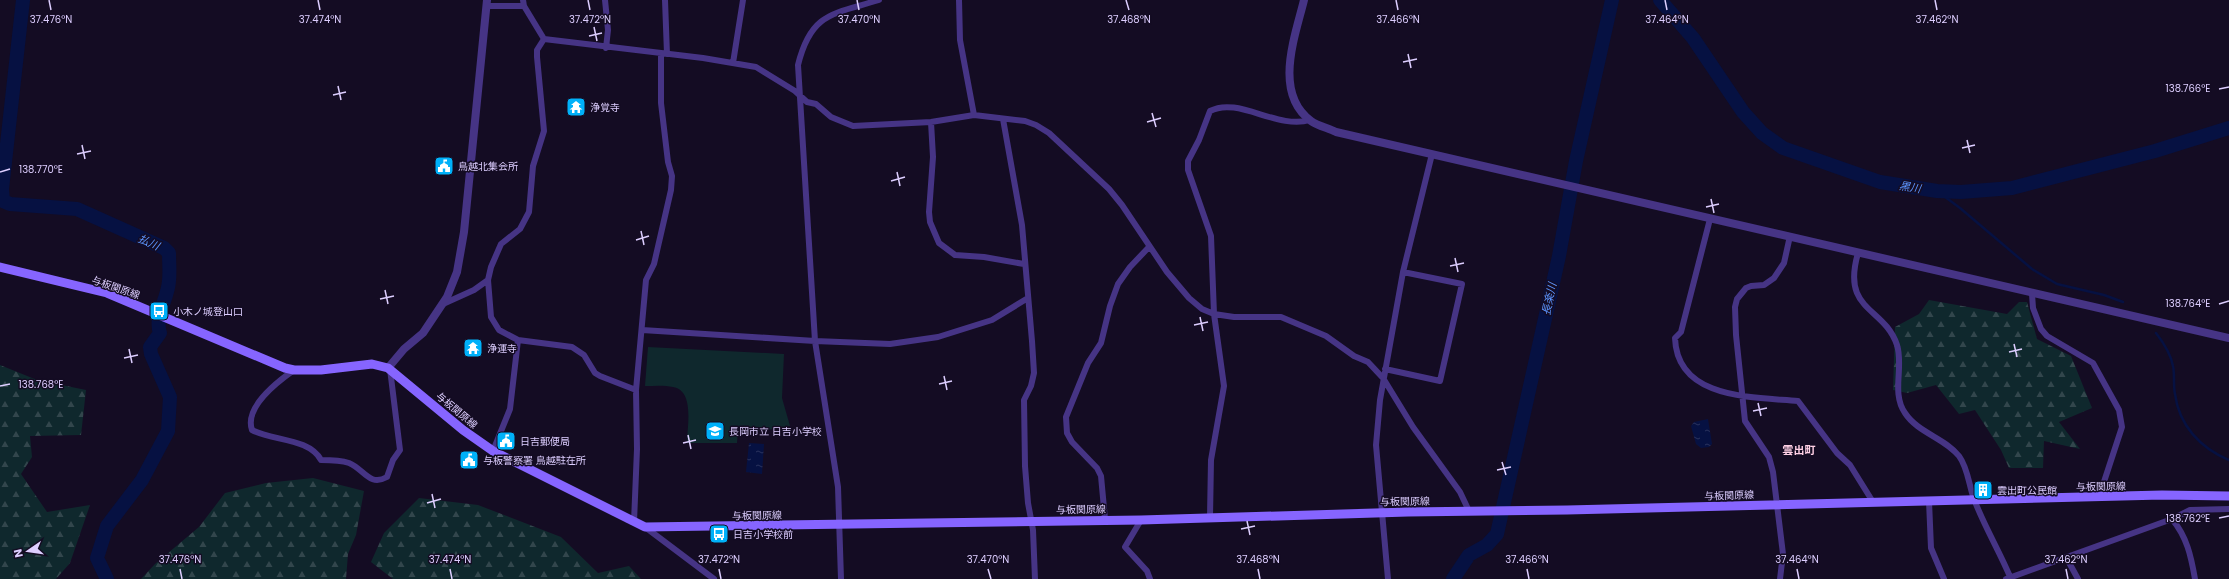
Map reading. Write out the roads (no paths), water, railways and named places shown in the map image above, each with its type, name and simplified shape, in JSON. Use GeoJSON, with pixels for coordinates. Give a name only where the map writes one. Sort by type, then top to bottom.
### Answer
{"type":"FeatureCollection","features":[{"type":"Feature","properties":{"kind":"main road","name":"与板関原線"},"geometry":{"type":"LineString","coordinates":[[0,267],[107,293],[294,370],[321,370],[372,364],[389,368],[463,430],[493,451],[645,527],[1032,522],[1105,519],[1141,520],[1381,512],[1490,511],[2099,497],[2229,496]]}},
{"type":"Feature","properties":{"kind":"street"},"geometry":{"type":"LineString","coordinates":[[605,0],[608,30],[606,48]]}},
{"type":"Feature","properties":{"kind":"street"},"geometry":{"type":"LineString","coordinates":[[634,522],[637,449],[636,390],[646,280],[654,264],[671,190],[672,176],[668,162],[662,103],[665,0]]}},
{"type":"Feature","properties":{"kind":"street"},"geometry":{"type":"LineString","coordinates":[[732,63],[743,0]]}},
{"type":"Feature","properties":{"kind":"street"},"geometry":{"type":"LineString","coordinates":[[841,579],[838,487],[815,341],[802,95],[798,64],[802,49],[817,25],[828,16],[841,9],[879,0]]}},
{"type":"Feature","properties":{"kind":"street"},"geometry":{"type":"LineString","coordinates":[[959,0],[960,40],[974,115]]}},
{"type":"Feature","properties":{"kind":"street"},"geometry":{"type":"LineString","coordinates":[[1304,0],[1290,58],[1289,77],[1293,97],[1310,120],[1336,132],[1564,186],[1790,236],[2032,294],[2229,338]]}},
{"type":"Feature","properties":{"kind":"street"},"geometry":{"type":"LineString","coordinates":[[294,370],[276,383],[251,414],[250,425],[252,430],[305,446],[316,452],[321,460],[349,463],[356,466],[371,480],[378,481],[387,477],[393,460],[400,450],[389,368],[400,352],[423,333],[442,304],[457,272],[464,232],[487,3],[523,3],[544,39]]}},
{"type":"Feature","properties":{"kind":"street"},"geometry":{"type":"LineString","coordinates":[[544,39],[732,63],[763,70],[802,95],[807,102],[816,104],[831,117],[853,126],[931,122],[974,115],[1025,121],[1049,133],[1109,189],[1122,205],[1167,272],[1189,298],[1202,309],[1214,314],[1234,317],[1281,317],[1326,336],[1354,356],[1368,362],[1383,378],[1413,427],[1460,492],[1469,511]]}},
{"type":"Feature","properties":{"kind":"street"},"geometry":{"type":"LineString","coordinates":[[544,39],[537,50],[544,131],[533,166],[529,212],[520,229],[501,244],[488,280],[491,317],[493,324],[499,330],[518,340],[572,347],[584,355],[595,373],[636,390]]}},
{"type":"Feature","properties":{"kind":"street"},"geometry":{"type":"LineString","coordinates":[[1210,517],[1211,460],[1224,386],[1214,314],[1211,236],[1188,170],[1188,160],[1199,140],[1210,111],[1221,107],[1232,108],[1294,123],[1310,120]]}},
{"type":"Feature","properties":{"kind":"street"},"geometry":{"type":"LineString","coordinates":[[1003,119],[1022,226],[1034,373],[1031,386],[1024,400],[1025,466],[1032,522],[1035,579]]}},
{"type":"Feature","properties":{"kind":"street"},"geometry":{"type":"LineString","coordinates":[[931,122],[933,157],[929,212],[930,222],[939,243],[955,255],[984,257],[1024,264]]}},
{"type":"Feature","properties":{"kind":"street"},"geometry":{"type":"LineString","coordinates":[[1387,579],[1376,445],[1383,378],[1403,272],[1432,154]]}},
{"type":"Feature","properties":{"kind":"street"},"geometry":{"type":"LineString","coordinates":[[1710,219],[1681,332],[1675,338],[1675,346],[1688,371],[1702,385],[1724,394],[1742,394],[1798,401],[1837,453],[1850,465],[1873,502]]}},
{"type":"Feature","properties":{"kind":"street"},"geometry":{"type":"LineString","coordinates":[[1780,579],[1784,554],[1769,457],[1745,421],[1736,335],[1736,299],[1746,288],[1764,285],[1774,278],[1784,263],[1790,236]]}},
{"type":"Feature","properties":{"kind":"street"},"geometry":{"type":"LineString","coordinates":[[1105,519],[1101,476],[1097,468],[1072,442],[1067,433],[1066,417],[1088,362],[1102,343],[1110,306],[1118,284],[1130,267],[1149,247]]}},
{"type":"Feature","properties":{"kind":"street"},"geometry":{"type":"LineString","coordinates":[[1858,253],[1855,272],[1857,290],[1863,305],[1882,322],[1897,344],[1899,360],[1898,390],[1900,403],[1905,414],[1933,437],[1950,447],[1960,457],[1974,500],[2009,579],[2172,519],[2190,510],[2229,509]]}},
{"type":"Feature","properties":{"kind":"street"},"geometry":{"type":"LineString","coordinates":[[1385,369],[1440,381],[1462,284],[1403,272]]}},
{"type":"Feature","properties":{"kind":"street"},"geometry":{"type":"LineString","coordinates":[[442,304],[474,290],[488,280]]}},
{"type":"Feature","properties":{"kind":"street"},"geometry":{"type":"LineString","coordinates":[[2032,294],[2033,308],[2040,329],[2047,336],[2093,363],[2119,410],[2122,427],[2099,497]]}},
{"type":"Feature","properties":{"kind":"street"},"geometry":{"type":"LineString","coordinates":[[642,330],[815,341],[890,344],[938,337],[992,320],[1028,298]]}},
{"type":"Feature","properties":{"kind":"street"},"geometry":{"type":"LineString","coordinates":[[493,451],[510,409],[518,340]]}},
{"type":"Feature","properties":{"kind":"street"},"geometry":{"type":"LineString","coordinates":[[1930,501],[1931,548],[1944,579]]}},
{"type":"Feature","properties":{"kind":"street"},"geometry":{"type":"LineString","coordinates":[[2172,519],[2180,528],[2187,542],[2195,579]]}},
{"type":"Feature","properties":{"kind":"street"},"geometry":{"type":"LineString","coordinates":[[1141,520],[1125,547],[1147,570],[1150,579]]}},
{"type":"Feature","properties":{"kind":"street"},"geometry":{"type":"LineString","coordinates":[[645,527],[714,579]]}},
{"type":"Feature","properties":{"kind":"street"},"geometry":{"type":"LineString","coordinates":[[2066,557],[2078,579]]}},
{"type":"Feature","properties":{"kind":"water"},"geometry":{"type":"Polygon","coordinates":[[[1708,419],[1712,444],[1709,447],[1701,448],[1696,444],[1691,426],[1694,422],[1708,419]]]}},
{"type":"Feature","properties":{"kind":"water"},"geometry":{"type":"Polygon","coordinates":[[[749,443],[764,444],[762,474],[746,472],[749,443]]]}},
{"type":"Feature","properties":{"kind":"waterway","name":"払川"},"geometry":{"type":"LineString","coordinates":[[23,0],[2,189],[3,201],[10,204],[77,209],[164,248],[169,253],[169,281],[160,314],[160,333],[150,347],[151,354],[170,397],[168,431],[142,480],[107,526],[97,558],[107,579]]}},
{"type":"Feature","properties":{"kind":"waterway","name":"長楽川"},"geometry":{"type":"LineString","coordinates":[[1453,579],[1469,555],[1487,545],[1497,534],[1559,256],[1576,161],[1612,0]]}},
{"type":"Feature","properties":{"kind":"waterway","name":"黒川"},"geometry":{"type":"LineString","coordinates":[[1660,0],[1693,38],[1743,112],[1762,133],[1783,148],[1880,182],[1937,191],[1961,192],[2012,188],[2155,151],[2229,128]]}},
{"type":"Feature","properties":{"kind":"waterway"},"geometry":{"type":"LineString","coordinates":[[1937,191],[1960,208],[2032,269],[2057,284],[2104,295],[2123,302]]}},
{"type":"Feature","properties":{"kind":"waterway"},"geometry":{"type":"LineString","coordinates":[[2156,333],[2172,362],[2174,373],[2174,391],[2177,405],[2186,425],[2200,442],[2209,449],[2229,460]]}},
{"type":"Feature","properties":{"kind":"place","name":"浄覚寺"},"geometry":{"type":"Point","coordinates":[576,107]}},
{"type":"Feature","properties":{"kind":"place","name":"鳥越北集会所"},"geometry":{"type":"Point","coordinates":[444,166]}},
{"type":"Feature","properties":{"kind":"place","name":"小木ノ城登山口"},"geometry":{"type":"Point","coordinates":[159,311]}},
{"type":"Feature","properties":{"kind":"place","name":"浄運寺"},"geometry":{"type":"Point","coordinates":[473,348]}},
{"type":"Feature","properties":{"kind":"place","name":"長岡市立 日吉小学校"},"geometry":{"type":"Point","coordinates":[715,431]}},
{"type":"Feature","properties":{"kind":"place","name":"日吉郵便局"},"geometry":{"type":"Point","coordinates":[506,441]}},
{"type":"Feature","properties":{"kind":"place","name":"与板警察署 鳥越駐在所"},"geometry":{"type":"Point","coordinates":[469,460]}},
{"type":"Feature","properties":{"kind":"place","name":"雲出町公民館"},"geometry":{"type":"Point","coordinates":[1983,490]}},
{"type":"Feature","properties":{"kind":"place","name":"日吉小学校前"},"geometry":{"type":"Point","coordinates":[719,534]}},
{"type":"Feature","properties":{"kind":"district","name":"雲出町"},"geometry":{"type":"Point","coordinates":[1799,450]}}]}
